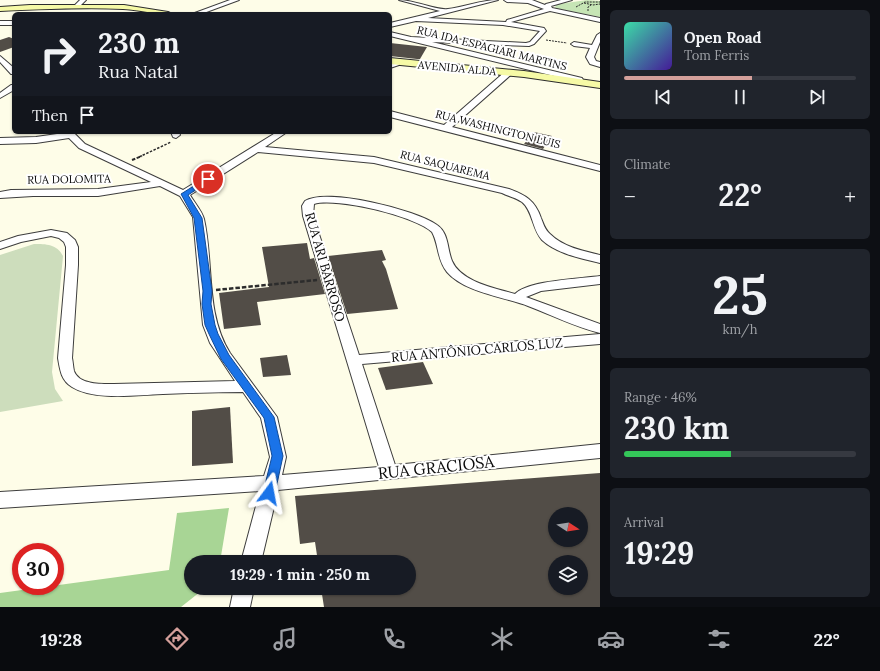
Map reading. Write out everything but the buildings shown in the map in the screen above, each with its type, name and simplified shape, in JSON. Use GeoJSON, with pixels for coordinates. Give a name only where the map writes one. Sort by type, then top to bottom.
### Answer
{"type":"FeatureCollection","features":[{"type":"Feature","properties":{"kind":"main road"},"geometry":{"type":"LineString","coordinates":[[0,9],[124,6],[157,12]]}},
{"type":"Feature","properties":{"kind":"main road","name":"AVENIDA ALDA"},"geometry":{"type":"LineString","coordinates":[[392,63],[510,72],[588,82],[600,85]]}},
{"type":"Feature","properties":{"kind":"main road","name":"AVENIDA ALDA"},"geometry":{"type":"LineString","coordinates":[[524,74],[600,89]]}},
{"type":"Feature","properties":{"kind":"main road"},"geometry":{"type":"LineString","coordinates":[[574,84],[600,85]]}},
{"type":"Feature","properties":{"kind":"street"},"geometry":{"type":"LineString","coordinates":[[76,7],[83,0]]}},
{"type":"Feature","properties":{"kind":"street"},"geometry":{"type":"LineString","coordinates":[[202,12],[236,0]]}},
{"type":"Feature","properties":{"kind":"street"},"geometry":{"type":"LineString","coordinates":[[402,0],[447,12]]}},
{"type":"Feature","properties":{"kind":"street","name":"RUA IDA ESPAGIARI MARTINS"},"geometry":{"type":"LineString","coordinates":[[392,25],[495,0]]}},
{"type":"Feature","properties":{"kind":"street"},"geometry":{"type":"LineString","coordinates":[[508,0],[525,0],[541,4],[570,0]]}},
{"type":"Feature","properties":{"kind":"street"},"geometry":{"type":"LineString","coordinates":[[525,0],[550,9],[600,19]]}},
{"type":"Feature","properties":{"kind":"street"},"geometry":{"type":"LineString","coordinates":[[550,9],[548,5],[558,1]]}},
{"type":"Feature","properties":{"kind":"street"},"geometry":{"type":"LineString","coordinates":[[503,23],[550,9]]}},
{"type":"Feature","properties":{"kind":"street"},"geometry":{"type":"LineString","coordinates":[[408,40],[527,45],[537,39],[543,32],[542,29],[503,23],[417,19]]}},
{"type":"Feature","properties":{"kind":"street"},"geometry":{"type":"LineString","coordinates":[[0,23],[12,23]]}},
{"type":"Feature","properties":{"kind":"street","name":"RUA IDA ESPAGIARI MARTINS"},"geometry":{"type":"LineString","coordinates":[[392,35],[408,40],[588,82]]}},
{"type":"Feature","properties":{"kind":"street"},"geometry":{"type":"LineString","coordinates":[[600,35],[590,57],[600,65]]}},
{"type":"Feature","properties":{"kind":"street"},"geometry":{"type":"LineString","coordinates":[[574,44],[597,44]]}},
{"type":"Feature","properties":{"kind":"street"},"geometry":{"type":"LineString","coordinates":[[0,58],[12,70]]}},
{"type":"Feature","properties":{"kind":"street"},"geometry":{"type":"LineString","coordinates":[[446,128],[510,72]]}},
{"type":"Feature","properties":{"kind":"street"},"geometry":{"type":"LineString","coordinates":[[0,88],[12,88]]}},
{"type":"Feature","properties":{"kind":"street"},"geometry":{"type":"LineString","coordinates":[[0,96],[12,89]]}},
{"type":"Feature","properties":{"kind":"street","name":"RUA WASHINGTON LUIS"},"geometry":{"type":"LineString","coordinates":[[392,114],[600,168]]}},
{"type":"Feature","properties":{"kind":"street"},"geometry":{"type":"LineString","coordinates":[[0,141],[36,140],[69,134],[82,146],[184,194],[198,218],[210,325],[225,356],[269,417],[278,456],[253,555]]}},
{"type":"Feature","properties":{"kind":"street"},"geometry":{"type":"LineString","coordinates":[[184,194],[280,134]]}},
{"type":"Feature","properties":{"kind":"street"},"geometry":{"type":"LineString","coordinates":[[36,140],[82,146]]}},
{"type":"Feature","properties":{"kind":"street","name":"RUA SAQUAREMA"},"geometry":{"type":"LineString","coordinates":[[256,149],[368,159],[505,191],[519,196],[529,202],[538,225],[545,236],[556,244],[600,260]]}},
{"type":"Feature","properties":{"kind":"street","name":"RUA DOLOMITA"},"geometry":{"type":"LineString","coordinates":[[0,195],[36,191],[89,193],[162,183]]}},
{"type":"Feature","properties":{"kind":"street","name":"RUA ARI BARROSO"},"geometry":{"type":"LineString","coordinates":[[390,472],[327,279],[307,208],[310,202],[319,198],[341,200],[396,213],[433,226],[439,233],[443,254],[448,266],[468,282],[535,304],[600,329]]}},
{"type":"Feature","properties":{"kind":"street"},"geometry":{"type":"LineString","coordinates":[[0,246],[18,239],[51,233],[63,235],[69,240],[72,248],[72,265],[65,358],[68,373],[76,384],[93,389],[114,390],[247,386]]}},
{"type":"Feature","properties":{"kind":"street"},"geometry":{"type":"LineString","coordinates":[[518,298],[523,293],[539,287],[600,280]]}},
{"type":"Feature","properties":{"kind":"street"},"geometry":{"type":"LineString","coordinates":[[535,304],[564,285]]}},
{"type":"Feature","properties":{"kind":"street","name":"RUA ANTÔNIO CARLOS LUZ"},"geometry":{"type":"LineString","coordinates":[[354,360],[600,339]]}},
{"type":"Feature","properties":{"kind":"street","name":"RUA GRACIOSA"},"geometry":{"type":"LineString","coordinates":[[0,500],[307,481],[600,451]]}},
{"type":"Feature","properties":{"kind":"street"},"geometry":{"type":"LineString","coordinates":[[240,607],[243,595]]}},
{"type":"Feature","properties":{"kind":"path"},"geometry":{"type":"LineString","coordinates":[[581,3],[600,6]]}},
{"type":"Feature","properties":{"kind":"path"},"geometry":{"type":"LineString","coordinates":[[537,39],[574,44]]}},
{"type":"Feature","properties":{"kind":"path"},"geometry":{"type":"LineString","coordinates":[[122,165],[171,142],[176,134]]}},
{"type":"Feature","properties":{"kind":"path"},"geometry":{"type":"LineString","coordinates":[[207,291],[327,279]]}},
{"type":"Feature","properties":{"kind":"green space"},"geometry":{"type":"Polygon","coordinates":[[[587,0],[600,1],[600,17],[555,8],[556,5],[559,4],[587,0]]]}},
{"type":"Feature","properties":{"kind":"green space"},"geometry":{"type":"Polygon","coordinates":[[[34,244],[54,247],[61,252],[63,256],[52,372],[55,389],[63,401],[0,412],[0,255],[34,244]]]}},
{"type":"Feature","properties":{"kind":"green space"},"geometry":{"type":"Polygon","coordinates":[[[229,508],[221,555],[184,555],[184,595],[196,595],[181,607],[0,607],[0,593],[12,591],[12,595],[64,595],[64,584],[169,570],[177,513],[229,508]]]}},
{"type":"Feature","properties":{"kind":"route"},"geometry":{"type":"LineString","coordinates":[[208,179],[184,194],[198,218],[210,325],[225,356],[269,417],[278,456],[269,493]]}}]}
